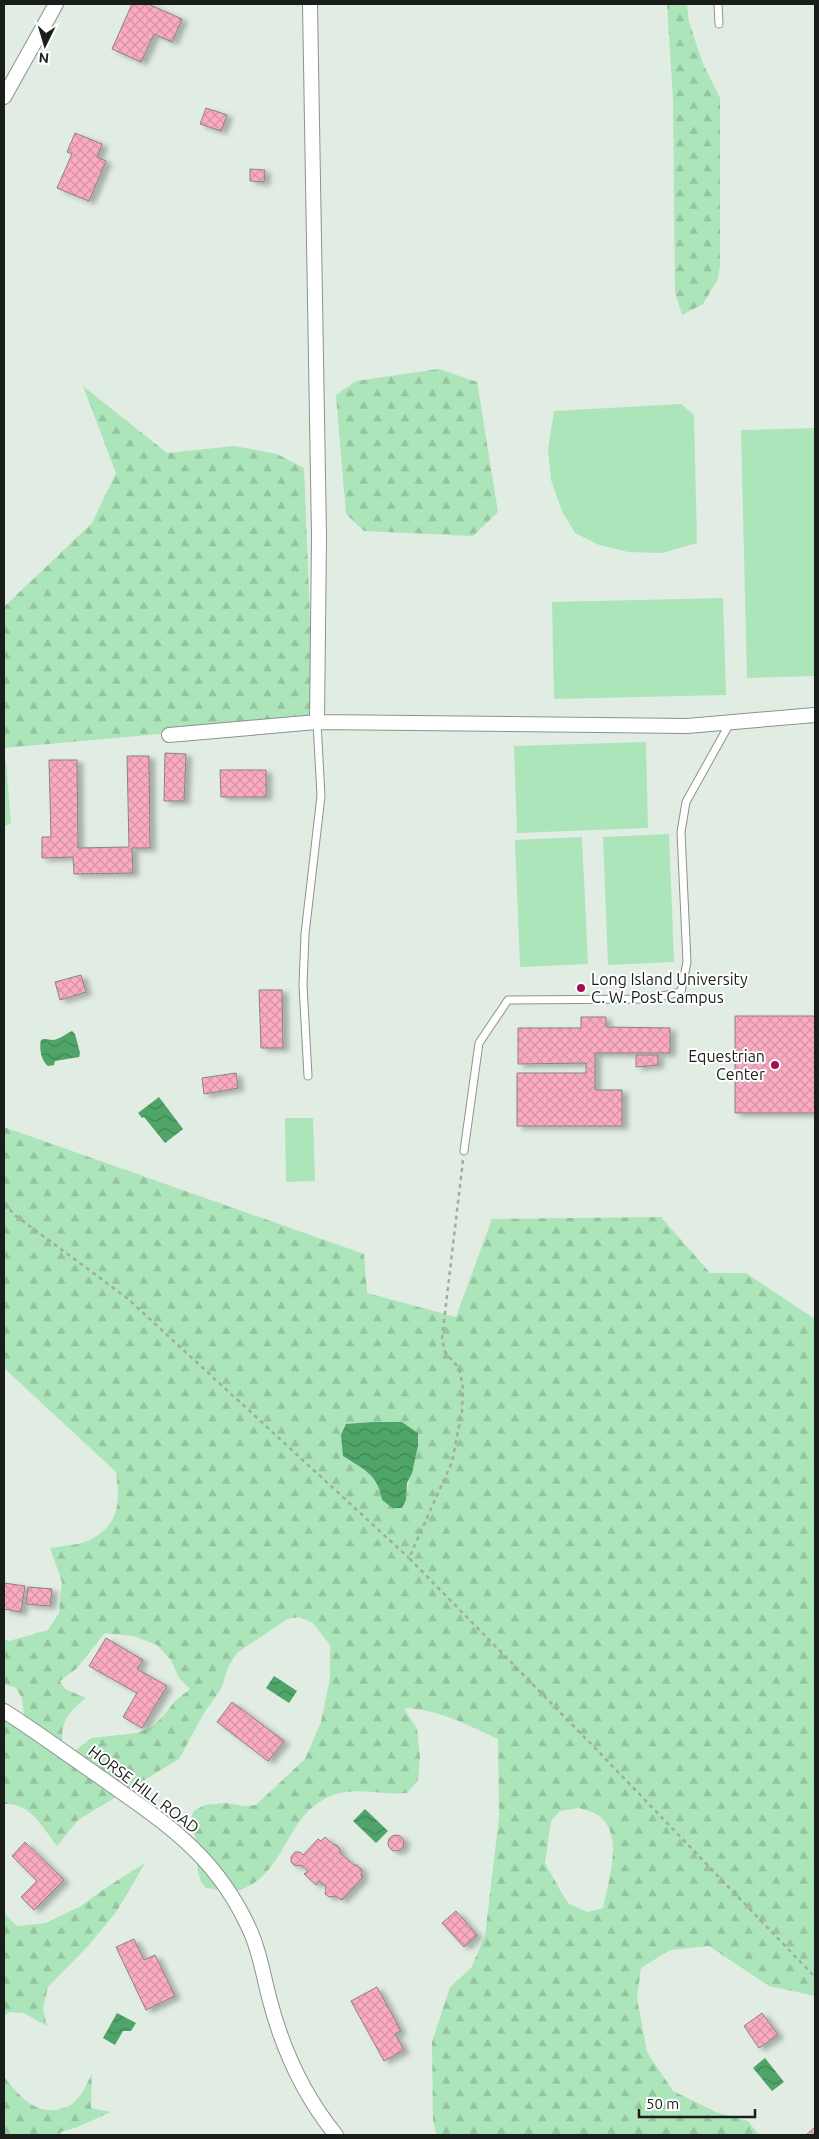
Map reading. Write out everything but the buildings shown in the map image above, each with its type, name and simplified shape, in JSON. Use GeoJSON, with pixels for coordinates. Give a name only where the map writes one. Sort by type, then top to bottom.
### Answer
{"type":"FeatureCollection","features":[{"type":"Feature","properties":{"kind":"street"},"geometry":{"type":"LineString","coordinates":[[4,97],[56,4]]}},
{"type":"Feature","properties":{"kind":"street"},"geometry":{"type":"LineString","coordinates":[[310,4],[318,536],[317,722]]}},
{"type":"Feature","properties":{"kind":"street"},"geometry":{"type":"LineString","coordinates":[[168,735],[317,722],[687,726],[815,715]]}},
{"type":"Feature","properties":{"kind":"street","name":"HORSE HILL ROAD"},"geometry":{"type":"LineString","coordinates":[[4,1711],[177,1833],[210,1865],[233,1896],[252,1935],[262,1962],[270,2000],[282,2041],[294,2070],[317,2109],[336,2135]]}},
{"type":"Feature","properties":{"kind":"lane"},"geometry":{"type":"LineString","coordinates":[[718,4],[719,24]]}},
{"type":"Feature","properties":{"kind":"lane"},"geometry":{"type":"LineString","coordinates":[[308,1076],[303,985],[305,934],[320,796],[317,722]]}},
{"type":"Feature","properties":{"kind":"lane"},"geometry":{"type":"LineString","coordinates":[[464,1151],[479,1043],[508,1000],[649,999],[681,992],[687,962],[681,832],[686,802],[731,722]]}},
{"type":"Feature","properties":{"kind":"path"},"geometry":{"type":"LineString","coordinates":[[409,1558],[452,1462],[462,1411],[463,1388],[459,1368],[445,1352],[442,1338],[464,1151]]}},
{"type":"Feature","properties":{"kind":"path"},"geometry":{"type":"LineString","coordinates":[[4,1204],[16,1216],[127,1298],[409,1558],[815,1977]]}},
{"type":"Feature","properties":{"kind":"green space"},"geometry":{"type":"Polygon","coordinates":[[[667,4],[687,4],[689,22],[703,64],[720,98],[720,265],[718,279],[703,304],[682,315],[675,292],[673,99],[667,4]]]}},
{"type":"Feature","properties":{"kind":"green space"},"geometry":{"type":"Polygon","coordinates":[[[439,369],[477,382],[498,512],[473,536],[364,531],[346,514],[336,395],[356,381],[439,369]]]}},
{"type":"Feature","properties":{"kind":"green space"},"geometry":{"type":"Polygon","coordinates":[[[83,386],[167,453],[234,446],[277,454],[304,468],[314,720],[4,748],[4,607],[92,523],[116,473],[83,386]]]}},
{"type":"Feature","properties":{"kind":"green space"},"geometry":{"type":"Polygon","coordinates":[[[681,404],[694,415],[697,543],[662,553],[628,552],[599,545],[575,533],[562,511],[551,480],[548,450],[554,411],[681,404]]]}},
{"type":"Feature","properties":{"kind":"green space"},"geometry":{"type":"Polygon","coordinates":[[[815,428],[815,676],[747,678],[741,430],[815,428]]]}},
{"type":"Feature","properties":{"kind":"green space"},"geometry":{"type":"Polygon","coordinates":[[[723,598],[726,695],[554,699],[552,602],[723,598]]]}},
{"type":"Feature","properties":{"kind":"green space"},"geometry":{"type":"Polygon","coordinates":[[[646,742],[648,828],[517,833],[514,746],[646,742]]]}},
{"type":"Feature","properties":{"kind":"green space"},"geometry":{"type":"Polygon","coordinates":[[[4,760],[6,762],[11,823],[4,827],[4,760]]]}},
{"type":"Feature","properties":{"kind":"green space"},"geometry":{"type":"Polygon","coordinates":[[[669,834],[674,962],[608,965],[603,837],[669,834]]]}},
{"type":"Feature","properties":{"kind":"green space"},"geometry":{"type":"Polygon","coordinates":[[[582,837],[588,964],[520,967],[515,840],[582,837]]]}},
{"type":"Feature","properties":{"kind":"green space"},"geometry":{"type":"Polygon","coordinates":[[[285,1118],[313,1118],[315,1181],[286,1182],[285,1118]]]}},
{"type":"Feature","properties":{"kind":"green space"},"geometry":{"type":"Polygon","coordinates":[[[4,1127],[364,1254],[367,1293],[456,1317],[492,1219],[661,1217],[710,1273],[746,1273],[815,1319],[815,1996],[769,1986],[709,1946],[670,1950],[641,1968],[637,1998],[647,2052],[673,2091],[718,2113],[748,2121],[759,2135],[437,2135],[433,2122],[432,2042],[450,1987],[471,1968],[485,1936],[499,1817],[498,1739],[475,1728],[441,1715],[404,1708],[417,1729],[420,1758],[418,1780],[407,1793],[353,1791],[321,1801],[299,1822],[275,1861],[266,1873],[254,1883],[236,1891],[206,1888],[199,1876],[195,1836],[190,1820],[194,1811],[204,1805],[226,1803],[245,1806],[256,1805],[305,1759],[321,1722],[330,1678],[330,1645],[313,1623],[299,1617],[287,1619],[237,1653],[228,1667],[221,1689],[204,1713],[179,1759],[78,1820],[57,1846],[41,1824],[22,1807],[14,1804],[5,1804],[4,1809],[4,1713],[24,1715],[22,1698],[16,1688],[4,1684],[4,1639],[9,1641],[48,1630],[59,1613],[62,1582],[50,1548],[82,1543],[101,1533],[113,1518],[118,1502],[118,1492],[116,1472],[4,1368],[4,1127]],[[402,1422],[346,1424],[380,1487],[382,1500],[406,1500],[408,1483],[417,1450],[418,1433],[402,1422]],[[105,1633],[76,1669],[60,1681],[65,1689],[86,1698],[66,1719],[62,1739],[64,1760],[91,1738],[137,1733],[152,1727],[174,1702],[190,1689],[179,1678],[171,1660],[157,1645],[133,1636],[105,1633]],[[579,1808],[560,1811],[551,1821],[545,1863],[569,1904],[587,1912],[603,1908],[611,1872],[613,1846],[611,1834],[606,1823],[596,1814],[579,1808]]]}},
{"type":"Feature","properties":{"kind":"green space"},"geometry":{"type":"Polygon","coordinates":[[[145,1863],[117,1911],[88,1946],[48,1987],[43,2009],[47,2026],[24,2013],[9,2012],[4,2016],[4,1913],[17,1926],[46,1923],[81,1906],[145,1863]]]}},
{"type":"Feature","properties":{"kind":"green space"},"geometry":{"type":"Polygon","coordinates":[[[92,2073],[91,2108],[111,2112],[78,2127],[61,2132],[60,2135],[4,2135],[4,2077],[28,2102],[43,2109],[51,2110],[66,2107],[75,2102],[92,2073]]]}},
{"type":"Feature","properties":{"kind":"water"},"geometry":{"type":"Polygon","coordinates":[[[72,1031],[75,1034],[80,1053],[79,1057],[55,1061],[54,1065],[48,1066],[41,1054],[41,1040],[61,1038],[72,1031]]]}},
{"type":"Feature","properties":{"kind":"water"},"geometry":{"type":"Polygon","coordinates":[[[159,1097],[183,1129],[165,1143],[144,1117],[142,1118],[138,1113],[159,1097]]]}},
{"type":"Feature","properties":{"kind":"water"},"geometry":{"type":"Polygon","coordinates":[[[402,1422],[418,1433],[418,1446],[412,1473],[407,1483],[406,1500],[402,1508],[393,1508],[382,1500],[380,1491],[373,1478],[343,1456],[341,1435],[346,1424],[402,1422]]]}},
{"type":"Feature","properties":{"kind":"water"},"geometry":{"type":"Polygon","coordinates":[[[274,1676],[297,1691],[289,1703],[266,1688],[274,1676]]]}},
{"type":"Feature","properties":{"kind":"water"},"geometry":{"type":"Polygon","coordinates":[[[365,1809],[388,1831],[376,1843],[353,1821],[365,1809]]]}},
{"type":"Feature","properties":{"kind":"water"},"geometry":{"type":"Polygon","coordinates":[[[117,2013],[136,2023],[131,2031],[123,2031],[115,2045],[103,2038],[117,2013]]]}},
{"type":"Feature","properties":{"kind":"water"},"geometry":{"type":"Polygon","coordinates":[[[765,2058],[784,2082],[772,2091],[753,2068],[765,2058]]]}},
{"type":"Feature","properties":{"kind":"place","name":"Long Island University C. W. Post Campus"},"geometry":{"type":"Point","coordinates":[581,988]}},
{"type":"Feature","properties":{"kind":"place","name":"Equestrian Center"},"geometry":{"type":"Point","coordinates":[775,1065]}}]}
